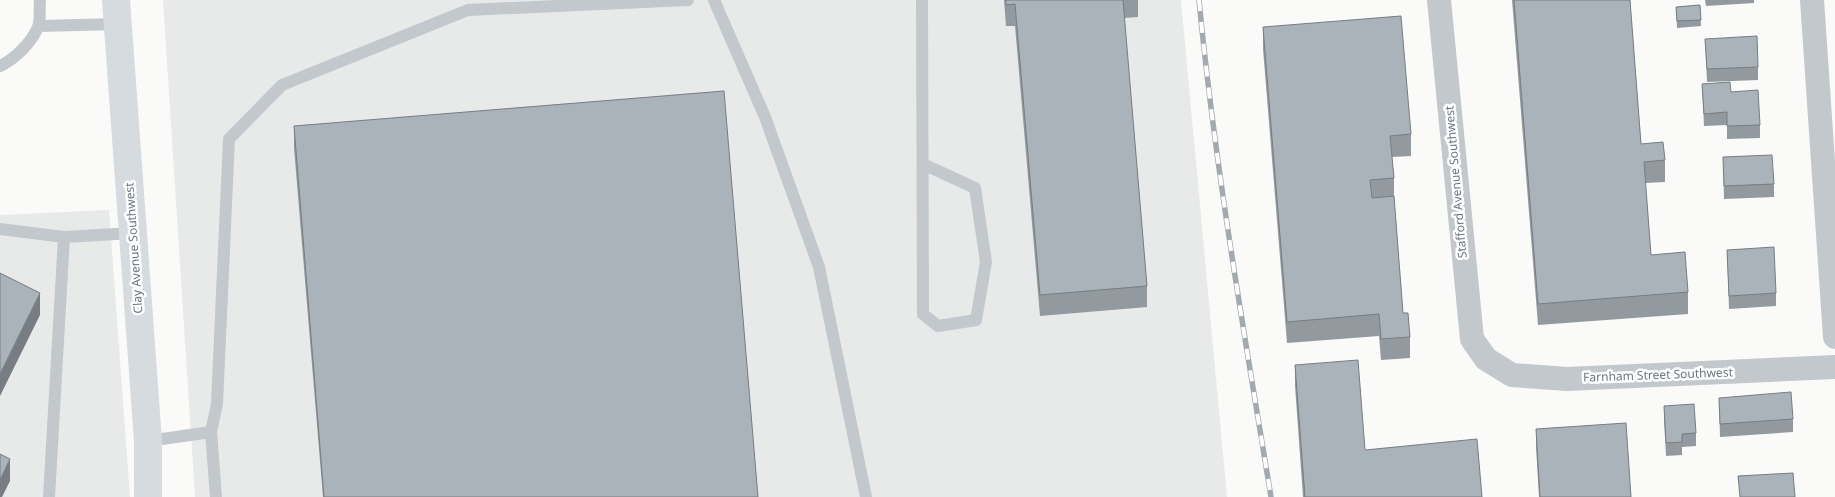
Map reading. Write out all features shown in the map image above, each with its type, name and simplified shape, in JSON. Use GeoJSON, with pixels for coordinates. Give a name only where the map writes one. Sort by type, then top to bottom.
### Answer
{"type":"FeatureCollection","features":[{"type":"Feature","properties":{"kind":"street","name":"Stafford Avenue Southwest"},"geometry":{"type":"LineString","coordinates":[[1439,0],[1472,339],[1486,359]]}},
{"type":"Feature","properties":{"kind":"street"},"geometry":{"type":"LineString","coordinates":[[1812,0],[1835,337]]}},
{"type":"Feature","properties":{"kind":"street","name":"Clay Avenue Southwest"},"geometry":{"type":"LineString","coordinates":[[117,12],[148,441],[148,497]]}},
{"type":"Feature","properties":{"kind":"street","name":"Farnham Street Southwest"},"geometry":{"type":"LineString","coordinates":[[1486,359],[1512,375],[1567,379],[1835,367]]}},
{"type":"Feature","properties":{"kind":"lane"},"geometry":{"type":"LineString","coordinates":[[0,66],[8,62],[30,40],[39,26],[40,0]]}},
{"type":"Feature","properties":{"kind":"lane"},"geometry":{"type":"LineString","coordinates":[[216,497],[211,432],[217,404],[229,139],[282,85],[468,10],[688,0]]}},
{"type":"Feature","properties":{"kind":"lane"},"geometry":{"type":"LineString","coordinates":[[714,0],[765,116],[819,267],[866,497]]}},
{"type":"Feature","properties":{"kind":"lane"},"geometry":{"type":"LineString","coordinates":[[922,0],[922,164],[923,314],[938,326],[976,320],[986,262],[974,188],[922,164]]}},
{"type":"Feature","properties":{"kind":"lane"},"geometry":{"type":"LineString","coordinates":[[39,26],[117,12]]}},
{"type":"Feature","properties":{"kind":"lane"},"geometry":{"type":"LineString","coordinates":[[0,229],[64,237],[133,233]]}},
{"type":"Feature","properties":{"kind":"lane"},"geometry":{"type":"LineString","coordinates":[[49,497],[64,237]]}},
{"type":"Feature","properties":{"kind":"lane"},"geometry":{"type":"LineString","coordinates":[[148,441],[211,432]]}},
{"type":"Feature","properties":{"kind":"shaded area"},"geometry":{"type":"Polygon","coordinates":[[[163,0],[1181,0],[1227,497],[195,497],[163,0]]]}},
{"type":"Feature","properties":{"kind":"shaded area"},"geometry":{"type":"Polygon","coordinates":[[[109,210],[130,497],[0,497],[0,215],[109,210]]]}},
{"type":"Feature","properties":{"kind":"building"},"geometry":{"type":"Polygon","coordinates":[[[1006,0],[1123,0],[1147,286],[1040,295],[1015,4],[1006,5],[1006,0]]]}},
{"type":"Feature","properties":{"kind":"building"},"geometry":{"type":"Polygon","coordinates":[[[1514,0],[1630,0],[1641,144],[1663,142],[1665,160],[1644,162],[1651,255],[1685,252],[1688,292],[1538,304],[1514,0]]]}},
{"type":"Feature","properties":{"kind":"building"},"geometry":{"type":"Polygon","coordinates":[[[1700,5],[1701,20],[1677,21],[1676,7],[1700,5]]]}},
{"type":"Feature","properties":{"kind":"building"},"geometry":{"type":"Polygon","coordinates":[[[1401,16],[1411,134],[1390,136],[1394,178],[1370,180],[1372,198],[1394,196],[1403,313],[1408,313],[1410,337],[1381,339],[1379,314],[1287,322],[1263,27],[1401,16]]]}},
{"type":"Feature","properties":{"kind":"building"},"geometry":{"type":"Polygon","coordinates":[[[1757,36],[1758,67],[1707,69],[1705,39],[1757,36]]]}},
{"type":"Feature","properties":{"kind":"building"},"geometry":{"type":"Polygon","coordinates":[[[1730,82],[1731,92],[1758,90],[1760,125],[1727,126],[1727,112],[1704,114],[1702,84],[1730,82]]]}},
{"type":"Feature","properties":{"kind":"building"},"geometry":{"type":"Polygon","coordinates":[[[724,91],[758,497],[324,497],[294,126],[724,91]]]}},
{"type":"Feature","properties":{"kind":"building"},"geometry":{"type":"Polygon","coordinates":[[[1772,155],[1774,184],[1724,186],[1723,157],[1772,155]]]}},
{"type":"Feature","properties":{"kind":"building"},"geometry":{"type":"Polygon","coordinates":[[[1774,247],[1776,293],[1729,296],[1727,250],[1774,247]]]}},
{"type":"Feature","properties":{"kind":"building"},"geometry":{"type":"Polygon","coordinates":[[[0,273],[40,293],[0,374],[0,273]]]}},
{"type":"Feature","properties":{"kind":"building"},"geometry":{"type":"Polygon","coordinates":[[[1358,360],[1365,450],[1477,439],[1482,497],[1305,497],[1295,365],[1358,360]]]}},
{"type":"Feature","properties":{"kind":"building"},"geometry":{"type":"Polygon","coordinates":[[[1791,392],[1793,419],[1720,424],[1719,398],[1791,392]]]}},
{"type":"Feature","properties":{"kind":"building"},"geometry":{"type":"Polygon","coordinates":[[[1694,404],[1696,433],[1682,434],[1682,442],[1666,443],[1664,406],[1694,404]]]}},
{"type":"Feature","properties":{"kind":"building"},"geometry":{"type":"Polygon","coordinates":[[[1626,423],[1631,497],[1540,497],[1536,429],[1626,423]]]}},
{"type":"Feature","properties":{"kind":"building"},"geometry":{"type":"Polygon","coordinates":[[[0,454],[10,459],[0,480],[0,454]]]}},
{"type":"Feature","properties":{"kind":"building"},"geometry":{"type":"Polygon","coordinates":[[[1793,473],[1795,497],[1740,497],[1738,476],[1793,473]]]}},
{"type":"Feature","properties":{"kind":"railway"},"geometry":{"type":"LineString","coordinates":[[1199,0],[1213,125],[1271,497]]}}]}
